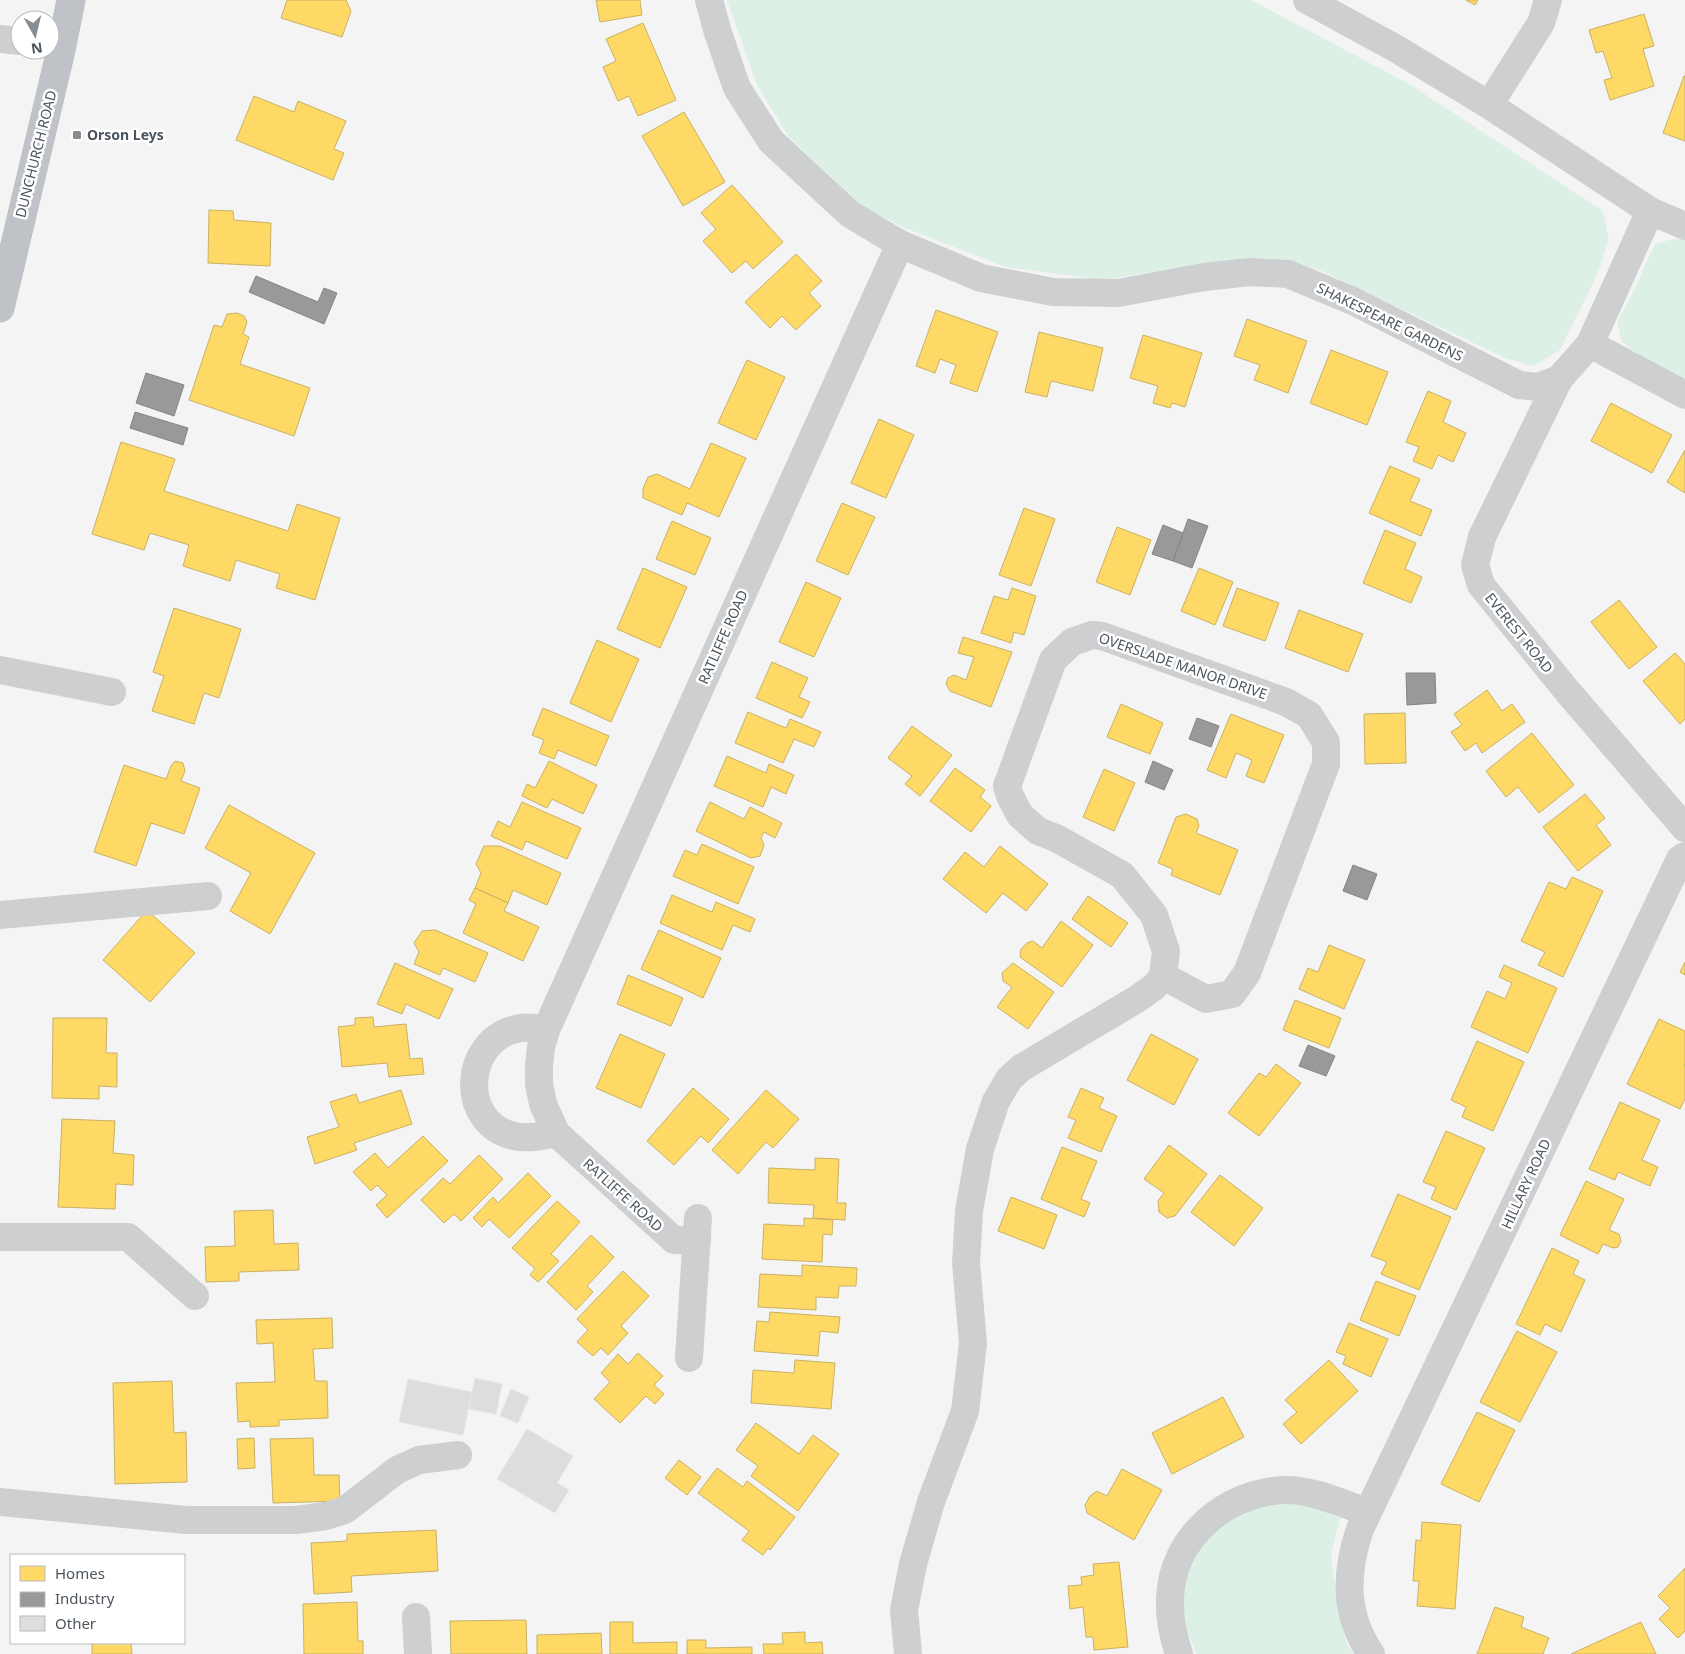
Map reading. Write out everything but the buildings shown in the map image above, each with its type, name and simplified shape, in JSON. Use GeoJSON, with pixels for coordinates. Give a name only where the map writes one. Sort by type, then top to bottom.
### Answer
{"type":"FeatureCollection","features":[{"type":"Feature","properties":{"kind":"highway","name":"DUNCHURCH ROAD"},"geometry":{"type":"LineString","coordinates":[[60,36],[71,0]]}},
{"type":"Feature","properties":{"kind":"highway","name":"DUNCHURCH ROAD"},"geometry":{"type":"LineString","coordinates":[[0,308],[54,60]]}},
{"type":"Feature","properties":{"kind":"street","name":"SHAKESPEARE GARDENS"},"geometry":{"type":"LineString","coordinates":[[709,0],[737,88],[771,141],[850,214],[900,244],[981,278],[1053,292],[1118,293],[1250,272],[1288,274],[1353,301],[1519,385],[1538,386],[1559,379]]}},
{"type":"Feature","properties":{"kind":"street"},"geometry":{"type":"LineString","coordinates":[[1307,0],[1395,48],[1489,105],[1650,212],[1685,226]]}},
{"type":"Feature","properties":{"kind":"street"},"geometry":{"type":"LineString","coordinates":[[1489,105],[1541,23],[1548,0]]}},
{"type":"Feature","properties":{"kind":"street"},"geometry":{"type":"LineString","coordinates":[[1559,379],[1590,344],[1650,212]]}},
{"type":"Feature","properties":{"kind":"street","name":"RATLIFFE ROAD"},"geometry":{"type":"LineString","coordinates":[[689,1358],[697,1230],[674,1240],[556,1134],[543,1104],[539,1084],[541,1047],[546,1030],[900,244]]}},
{"type":"Feature","properties":{"kind":"street"},"geometry":{"type":"LineString","coordinates":[[1590,344],[1685,395]]}},
{"type":"Feature","properties":{"kind":"street","name":"EVEREST ROAD"},"geometry":{"type":"LineString","coordinates":[[1559,379],[1482,537],[1475,565],[1481,585],[1568,692],[1685,828]]}},
{"type":"Feature","properties":{"kind":"street","name":"OVERSLADE MANOR DRIVE"},"geometry":{"type":"LineString","coordinates":[[1092,635],[1102,636],[1286,702],[1309,715],[1326,742],[1326,764],[1247,973],[1232,994],[1206,999],[1163,976],[1166,951],[1154,915],[1122,875],[1056,838],[1038,831],[1020,815],[1007,786],[1053,660],[1072,642],[1092,635]]}},
{"type":"Feature","properties":{"kind":"street"},"geometry":{"type":"LineString","coordinates":[[0,670],[112,692]]}},
{"type":"Feature","properties":{"kind":"street","name":"HILLARY ROAD"},"geometry":{"type":"LineString","coordinates":[[1370,1654],[1354,1622],[1349,1598],[1352,1551],[1367,1512],[1458,1326],[1680,860],[1685,856]]}},
{"type":"Feature","properties":{"kind":"street"},"geometry":{"type":"LineString","coordinates":[[0,915],[208,896]]}},
{"type":"Feature","properties":{"kind":"street"},"geometry":{"type":"LineString","coordinates":[[908,1654],[904,1610],[913,1564],[930,1502],[965,1411],[973,1343],[966,1263],[969,1211],[980,1149],[996,1101],[1009,1079],[1022,1068],[1136,1000],[1154,987],[1163,976]]}},
{"type":"Feature","properties":{"kind":"street"},"geometry":{"type":"LineString","coordinates":[[546,1030],[529,1027],[515,1029],[502,1034],[491,1042],[482,1053],[476,1066],[473,1079],[474,1094],[479,1108],[499,1130],[512,1136],[527,1138],[556,1134]]}},
{"type":"Feature","properties":{"kind":"street"},"geometry":{"type":"LineString","coordinates":[[0,1236],[128,1238],[195,1296]]}},
{"type":"Feature","properties":{"kind":"street"},"geometry":{"type":"LineString","coordinates":[[0,1502],[186,1520],[303,1519],[326,1516],[345,1510],[396,1470],[419,1460],[458,1455]]}},
{"type":"Feature","properties":{"kind":"street"},"geometry":{"type":"LineString","coordinates":[[1179,1654],[1170,1619],[1170,1597],[1174,1575],[1181,1554],[1193,1536],[1214,1515],[1225,1507],[1244,1498],[1264,1492],[1284,1490],[1305,1492],[1367,1512]]}},
{"type":"Feature","properties":{"kind":"street"},"geometry":{"type":"LineString","coordinates":[[416,1617],[418,1654]]}},
{"type":"Feature","properties":{"kind":"green space"},"geometry":{"type":"Polygon","coordinates":[[[727,0],[1251,0],[1409,84],[1603,211],[1609,240],[1594,282],[1560,350],[1533,366],[1505,358],[1322,271],[1291,261],[1230,260],[1102,280],[1006,267],[905,228],[862,206],[788,136],[756,83],[727,0]]]}},
{"type":"Feature","properties":{"kind":"green space"},"geometry":{"type":"Polygon","coordinates":[[[1673,239],[1685,239],[1685,380],[1647,360],[1622,342],[1617,321],[1631,297],[1655,244],[1673,239]]]}},
{"type":"Feature","properties":{"kind":"green space"},"geometry":{"type":"Polygon","coordinates":[[[1284,1503],[1315,1507],[1340,1518],[1331,1554],[1338,1609],[1347,1645],[1354,1654],[1197,1654],[1180,1615],[1183,1578],[1197,1543],[1246,1508],[1284,1503]]]}},
{"type":"Feature","properties":{"kind":"place","name":"Orson Leys"},"geometry":{"type":"Point","coordinates":[77,135]}}]}
